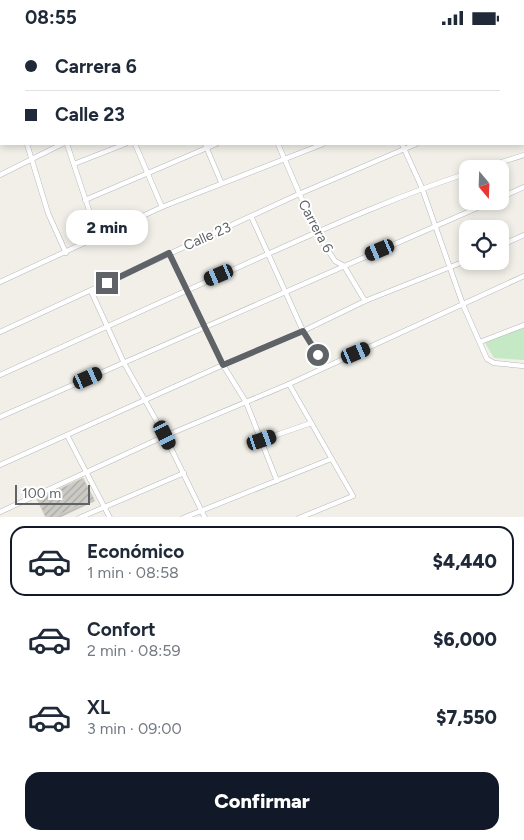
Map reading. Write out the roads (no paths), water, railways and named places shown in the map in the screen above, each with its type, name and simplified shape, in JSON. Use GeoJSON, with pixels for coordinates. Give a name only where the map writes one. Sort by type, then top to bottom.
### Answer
{"type":"FeatureCollection","features":[{"type":"Feature","properties":{"kind":"street"},"geometry":{"type":"LineString","coordinates":[[27,145],[48,213],[66,253]]}},
{"type":"Feature","properties":{"kind":"street"},"geometry":{"type":"LineString","coordinates":[[0,175],[60,145]]}},
{"type":"Feature","properties":{"kind":"street"},"geometry":{"type":"LineString","coordinates":[[67,145],[98,237]]}},
{"type":"Feature","properties":{"kind":"street"},"geometry":{"type":"LineString","coordinates":[[74,164],[122,145]]}},
{"type":"Feature","properties":{"kind":"street"},"geometry":{"type":"LineString","coordinates":[[135,145],[162,207]]}},
{"type":"Feature","properties":{"kind":"street","name":"Carrera 6"},"geometry":{"type":"LineString","coordinates":[[278,145],[316,232],[335,261],[344,266],[365,301]]}},
{"type":"Feature","properties":{"kind":"street"},"geometry":{"type":"LineString","coordinates":[[0,282],[162,207],[221,182],[320,145]]}},
{"type":"Feature","properties":{"kind":"street"},"geometry":{"type":"LineString","coordinates":[[85,200],[206,146],[221,182]]}},
{"type":"Feature","properties":{"kind":"street"},"geometry":{"type":"LineString","coordinates":[[403,146],[422,187],[463,305],[490,362],[524,366]]}},
{"type":"Feature","properties":{"kind":"street","name":"Calle 23"},"geometry":{"type":"LineString","coordinates":[[0,332],[403,146]]}},
{"type":"Feature","properties":{"kind":"street"},"geometry":{"type":"LineString","coordinates":[[508,160],[524,155]]}},
{"type":"Feature","properties":{"kind":"street"},"geometry":{"type":"LineString","coordinates":[[0,375],[186,289],[316,232],[422,187],[459,176]]}},
{"type":"Feature","properties":{"kind":"street"},"geometry":{"type":"LineString","coordinates":[[509,194],[524,187]]}},
{"type":"Feature","properties":{"kind":"street"},"geometry":{"type":"LineString","coordinates":[[0,417],[473,210]]}},
{"type":"Feature","properties":{"kind":"street"},"geometry":{"type":"LineString","coordinates":[[251,216],[303,331],[325,366]]}},
{"type":"Feature","properties":{"kind":"street"},"geometry":{"type":"LineString","coordinates":[[509,242],[524,235]]}},
{"type":"Feature","properties":{"kind":"street"},"geometry":{"type":"LineString","coordinates":[[169,253],[223,365],[246,402],[277,481]]}},
{"type":"Feature","properties":{"kind":"street"},"geometry":{"type":"LineString","coordinates":[[0,465],[143,400],[303,331],[365,301],[459,263]]}},
{"type":"Feature","properties":{"kind":"street"},"geometry":{"type":"LineString","coordinates":[[0,512],[165,435],[289,384],[524,276]]}},
{"type":"Feature","properties":{"kind":"street"},"geometry":{"type":"LineString","coordinates":[[91,291],[124,363],[143,400],[165,435],[205,517]]}},
{"type":"Feature","properties":{"kind":"street"},"geometry":{"type":"LineString","coordinates":[[480,342],[524,325]]}},
{"type":"Feature","properties":{"kind":"street"},"geometry":{"type":"LineString","coordinates":[[289,384],[353,496],[299,517]]}},
{"type":"Feature","properties":{"kind":"street"},"geometry":{"type":"LineString","coordinates":[[262,440],[311,423]]}},
{"type":"Feature","properties":{"kind":"street"},"geometry":{"type":"LineString","coordinates":[[68,435],[110,517]]}},
{"type":"Feature","properties":{"kind":"street"},"geometry":{"type":"LineString","coordinates":[[183,517],[331,459]]}},
{"type":"Feature","properties":{"kind":"street"},"geometry":{"type":"LineString","coordinates":[[79,517],[184,473]]}}]}
